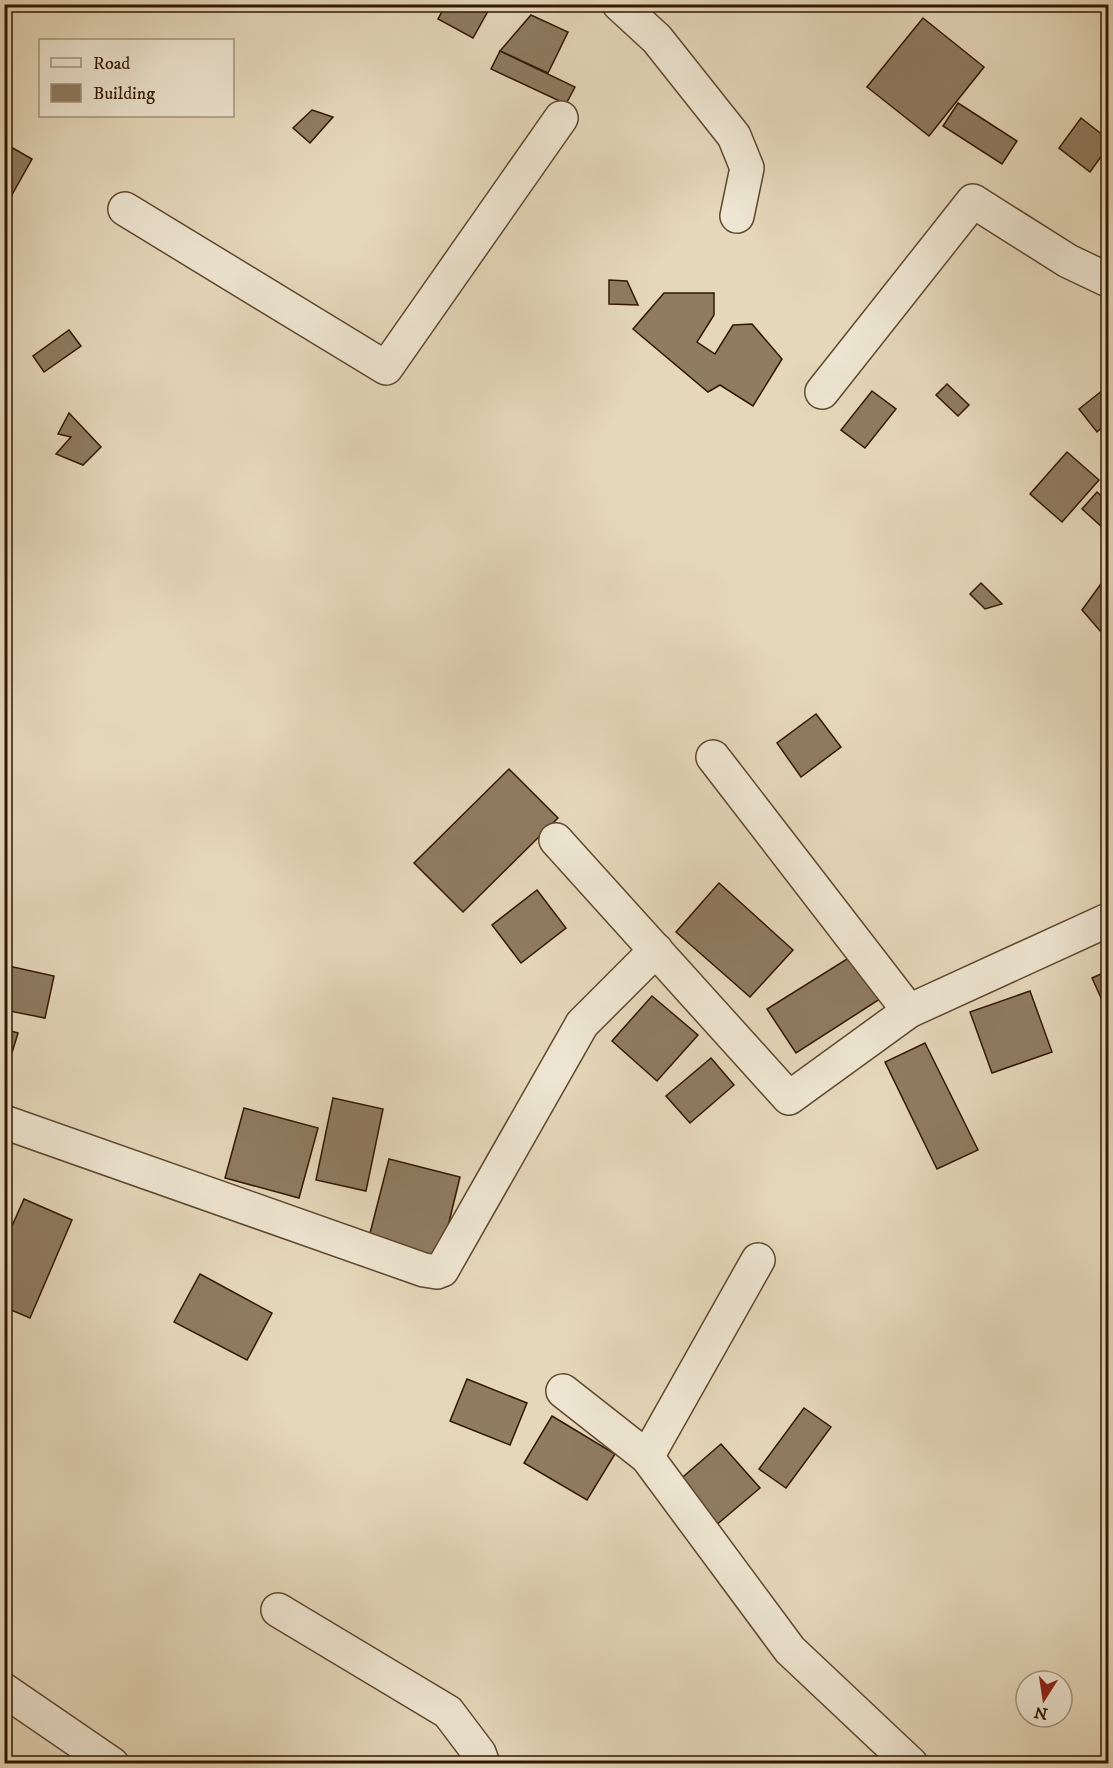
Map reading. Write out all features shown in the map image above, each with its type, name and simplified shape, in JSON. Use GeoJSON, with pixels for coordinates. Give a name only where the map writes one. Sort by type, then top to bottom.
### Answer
{"type":"FeatureCollection","features":[{"type":"Feature","properties":{"kind":"street"},"geometry":{"type":"LineString","coordinates":[[619,4],[657,39],[734,136],[747,168],[737,216]]}},
{"type":"Feature","properties":{"kind":"street"},"geometry":{"type":"LineString","coordinates":[[125,209],[386,368],[561,118]]}},
{"type":"Feature","properties":{"kind":"street"},"geometry":{"type":"LineString","coordinates":[[822,392],[973,201],[1068,261],[1108,280]]}},
{"type":"Feature","properties":{"kind":"street"},"geometry":{"type":"LineString","coordinates":[[713,757],[909,1011]]}},
{"type":"Feature","properties":{"kind":"street"},"geometry":{"type":"LineString","coordinates":[[556,840],[789,1098],[909,1011],[1108,920]]}},
{"type":"Feature","properties":{"kind":"street"},"geometry":{"type":"LineString","coordinates":[[4,1122],[424,1270],[437,1272],[442,1270],[582,1024],[656,950]]}},
{"type":"Feature","properties":{"kind":"street"},"geometry":{"type":"LineString","coordinates":[[647,1457],[758,1260]]}},
{"type":"Feature","properties":{"kind":"street"},"geometry":{"type":"LineString","coordinates":[[563,1391],[647,1457],[790,1650],[911,1764]]}},
{"type":"Feature","properties":{"kind":"street"},"geometry":{"type":"LineString","coordinates":[[278,1610],[447,1712],[479,1753],[483,1764]]}},
{"type":"Feature","properties":{"kind":"street"},"geometry":{"type":"LineString","coordinates":[[4,1690],[112,1764]]}},
{"type":"Feature","properties":{"kind":"building"},"geometry":{"type":"Polygon","coordinates":[[[446,4],[492,4],[473,38],[438,19],[446,4]]]}},
{"type":"Feature","properties":{"kind":"building"},"geometry":{"type":"Polygon","coordinates":[[[531,15],[568,32],[548,73],[500,51],[531,15]]]}},
{"type":"Feature","properties":{"kind":"building"},"geometry":{"type":"Polygon","coordinates":[[[923,18],[984,67],[929,136],[867,87],[923,18]]]}},
{"type":"Feature","properties":{"kind":"building"},"geometry":{"type":"Polygon","coordinates":[[[500,51],[575,87],[566,104],[491,69],[500,51]]]}},
{"type":"Feature","properties":{"kind":"building"},"geometry":{"type":"Polygon","coordinates":[[[958,103],[1017,141],[1002,164],[943,126],[958,103]]]}},
{"type":"Feature","properties":{"kind":"building"},"geometry":{"type":"Polygon","coordinates":[[[312,110],[333,117],[310,143],[293,128],[312,110]]]}},
{"type":"Feature","properties":{"kind":"building"},"geometry":{"type":"Polygon","coordinates":[[[1081,118],[1108,139],[1108,147],[1090,172],[1059,148],[1081,118]]]}},
{"type":"Feature","properties":{"kind":"building"},"geometry":{"type":"Polygon","coordinates":[[[4,143],[32,159],[4,209],[4,143]]]}},
{"type":"Feature","properties":{"kind":"building"},"geometry":{"type":"Polygon","coordinates":[[[609,280],[627,281],[638,305],[609,304],[609,280]]]}},
{"type":"Feature","properties":{"kind":"building"},"geometry":{"type":"Polygon","coordinates":[[[664,293],[714,293],[714,315],[697,342],[715,354],[733,325],[752,324],[782,359],[753,406],[720,385],[708,392],[633,329],[664,293]]]}},
{"type":"Feature","properties":{"kind":"building"},"geometry":{"type":"Polygon","coordinates":[[[69,330],[81,346],[44,372],[33,356],[69,330]]]}},
{"type":"Feature","properties":{"kind":"building"},"geometry":{"type":"Polygon","coordinates":[[[947,384],[969,405],[958,416],[936,395],[947,384]]]}},
{"type":"Feature","properties":{"kind":"building"},"geometry":{"type":"Polygon","coordinates":[[[1108,386],[1108,422],[1097,432],[1079,409],[1108,386]]]}},
{"type":"Feature","properties":{"kind":"building"},"geometry":{"type":"Polygon","coordinates":[[[872,391],[896,409],[865,448],[841,430],[872,391]]]}},
{"type":"Feature","properties":{"kind":"building"},"geometry":{"type":"Polygon","coordinates":[[[69,413],[101,447],[83,465],[56,454],[71,437],[58,434],[69,413]]]}},
{"type":"Feature","properties":{"kind":"building"},"geometry":{"type":"Polygon","coordinates":[[[1067,452],[1099,480],[1062,522],[1030,494],[1067,452]]]}},
{"type":"Feature","properties":{"kind":"building"},"geometry":{"type":"Polygon","coordinates":[[[1097,492],[1108,502],[1108,523],[1102,527],[1082,509],[1097,492]]]}},
{"type":"Feature","properties":{"kind":"building"},"geometry":{"type":"Polygon","coordinates":[[[1106,577],[1108,579],[1108,640],[1082,610],[1106,577]]]}},
{"type":"Feature","properties":{"kind":"building"},"geometry":{"type":"Polygon","coordinates":[[[981,583],[1002,604],[985,609],[970,594],[981,583]]]}},
{"type":"Feature","properties":{"kind":"building"},"geometry":{"type":"Polygon","coordinates":[[[816,714],[841,747],[801,777],[777,743],[816,714]]]}},
{"type":"Feature","properties":{"kind":"building"},"geometry":{"type":"Polygon","coordinates":[[[509,769],[558,818],[463,912],[414,863],[509,769]]]}},
{"type":"Feature","properties":{"kind":"building"},"geometry":{"type":"Polygon","coordinates":[[[719,883],[793,950],[750,997],[676,932],[719,883]]]}},
{"type":"Feature","properties":{"kind":"building"},"geometry":{"type":"Polygon","coordinates":[[[537,890],[566,928],[521,963],[492,925],[537,890]]]}},
{"type":"Feature","properties":{"kind":"building"},"geometry":{"type":"Polygon","coordinates":[[[855,954],[883,997],[796,1053],[767,1009],[855,954]]]}},
{"type":"Feature","properties":{"kind":"building"},"geometry":{"type":"Polygon","coordinates":[[[4,965],[54,976],[45,1018],[4,1010],[4,965]]]}},
{"type":"Feature","properties":{"kind":"building"},"geometry":{"type":"Polygon","coordinates":[[[1108,971],[1108,1007],[1106,1009],[1092,978],[1108,971]]]}},
{"type":"Feature","properties":{"kind":"building"},"geometry":{"type":"Polygon","coordinates":[[[1030,991],[1052,1052],[992,1073],[970,1012],[1030,991]]]}},
{"type":"Feature","properties":{"kind":"building"},"geometry":{"type":"Polygon","coordinates":[[[652,996],[698,1035],[657,1081],[612,1041],[652,996]]]}},
{"type":"Feature","properties":{"kind":"building"},"geometry":{"type":"Polygon","coordinates":[[[4,1029],[18,1033],[11,1056],[4,1054],[4,1029]]]}},
{"type":"Feature","properties":{"kind":"building"},"geometry":{"type":"Polygon","coordinates":[[[925,1043],[978,1150],[937,1169],[885,1062],[925,1043]]]}},
{"type":"Feature","properties":{"kind":"building"},"geometry":{"type":"Polygon","coordinates":[[[711,1058],[734,1085],[690,1123],[666,1096],[711,1058]]]}},
{"type":"Feature","properties":{"kind":"building"},"geometry":{"type":"Polygon","coordinates":[[[4,1072],[11,1073],[4,1100],[4,1072]]]}},
{"type":"Feature","properties":{"kind":"building"},"geometry":{"type":"Polygon","coordinates":[[[333,1098],[383,1109],[366,1191],[316,1180],[333,1098]]]}},
{"type":"Feature","properties":{"kind":"building"},"geometry":{"type":"Polygon","coordinates":[[[244,1108],[318,1128],[299,1198],[225,1178],[244,1108]]]}},
{"type":"Feature","properties":{"kind":"building"},"geometry":{"type":"Polygon","coordinates":[[[389,1159],[460,1177],[440,1259],[368,1241],[389,1159]]]}},
{"type":"Feature","properties":{"kind":"building"},"geometry":{"type":"Polygon","coordinates":[[[24,1199],[72,1220],[30,1318],[4,1307],[4,1244],[24,1199]]]}},
{"type":"Feature","properties":{"kind":"building"},"geometry":{"type":"Polygon","coordinates":[[[200,1274],[272,1313],[247,1360],[174,1322],[200,1274]]]}},
{"type":"Feature","properties":{"kind":"building"},"geometry":{"type":"Polygon","coordinates":[[[467,1379],[527,1403],[510,1445],[450,1421],[467,1379]]]}},
{"type":"Feature","properties":{"kind":"building"},"geometry":{"type":"Polygon","coordinates":[[[804,1408],[831,1427],[786,1488],[759,1469],[804,1408]]]}},
{"type":"Feature","properties":{"kind":"building"},"geometry":{"type":"Polygon","coordinates":[[[552,1416],[615,1454],[587,1500],[524,1463],[552,1416]]]}},
{"type":"Feature","properties":{"kind":"building"},"geometry":{"type":"Polygon","coordinates":[[[721,1444],[760,1488],[715,1526],[677,1482],[721,1444]]]}}]}
